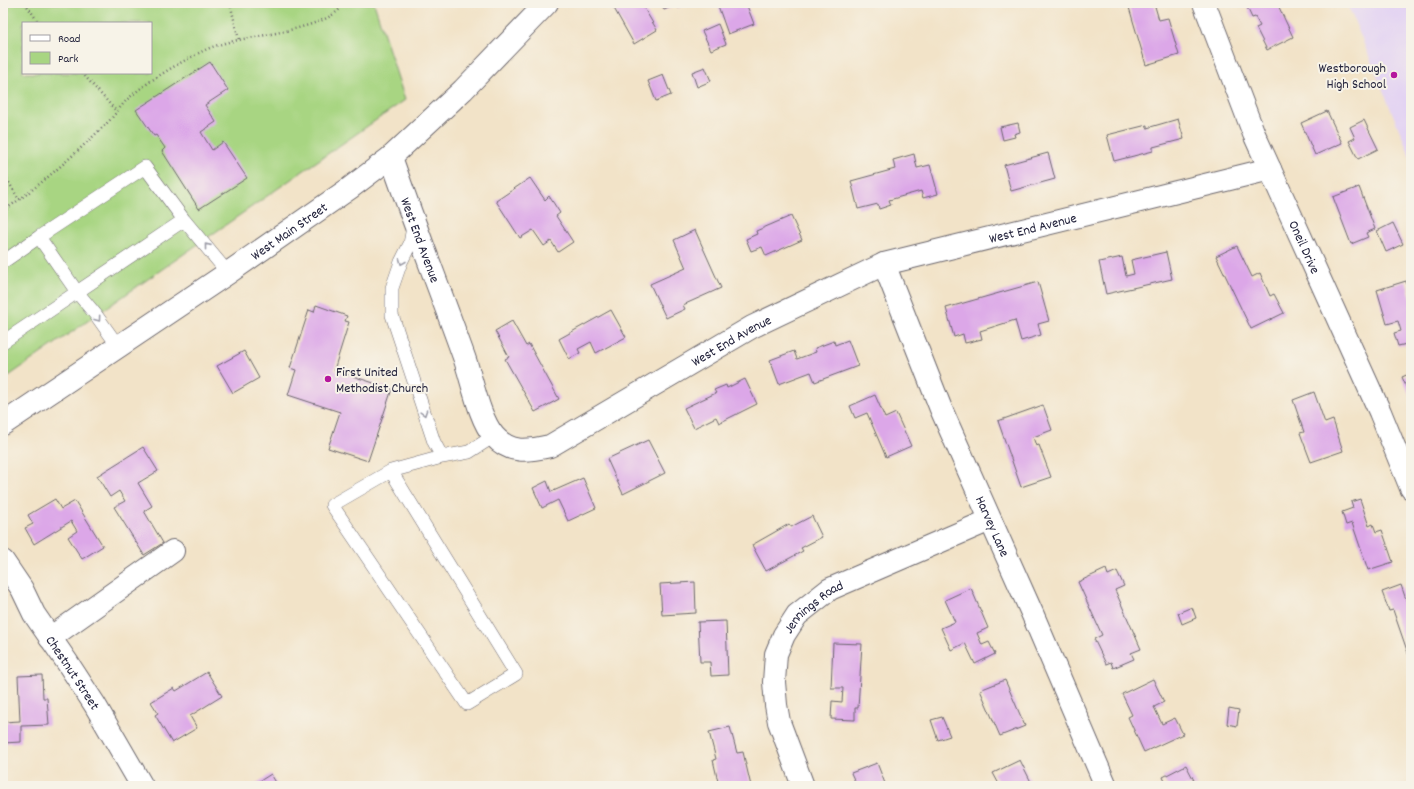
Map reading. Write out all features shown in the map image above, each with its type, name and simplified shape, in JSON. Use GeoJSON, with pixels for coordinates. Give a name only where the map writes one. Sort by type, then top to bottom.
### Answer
{"type":"FeatureCollection","features":[{"type":"Feature","properties":{"kind":"street","name":"West Main Street"},"geometry":{"type":"LineString","coordinates":[[3,424],[228,273],[350,188],[391,157],[463,90],[547,3]]}},
{"type":"Feature","properties":{"kind":"street","name":"Oneil Drive"},"geometry":{"type":"LineString","coordinates":[[1204,3],[1254,134],[1380,412],[1411,488]]}},
{"type":"Feature","properties":{"kind":"street","name":"West End Avenue"},"geometry":{"type":"LineString","coordinates":[[391,157],[414,225],[464,358],[486,425],[494,436],[505,445],[519,450],[534,450],[550,446],[752,327],[884,264],[1270,169]]}},
{"type":"Feature","properties":{"kind":"street","name":"Harvey Lane"},"geometry":{"type":"LineString","coordinates":[[884,264],[940,409],[1032,613],[1106,786]]}},
{"type":"Feature","properties":{"kind":"street","name":"Jennings Road"},"geometry":{"type":"LineString","coordinates":[[803,786],[779,722],[774,682],[776,654],[784,635],[797,615],[830,589],[990,520]]}},
{"type":"Feature","properties":{"kind":"street"},"geometry":{"type":"LineString","coordinates":[[50,638],[173,551]]}},
{"type":"Feature","properties":{"kind":"street","name":"Chestnut Street"},"geometry":{"type":"LineString","coordinates":[[3,561],[22,589],[34,614],[68,662],[95,705],[142,786]]}},
{"type":"Feature","properties":{"kind":"lane"},"geometry":{"type":"LineString","coordinates":[[3,262],[146,167],[184,220],[228,273]]}},
{"type":"Feature","properties":{"kind":"lane"},"geometry":{"type":"LineString","coordinates":[[3,342],[184,220]]}},
{"type":"Feature","properties":{"kind":"lane"},"geometry":{"type":"LineString","coordinates":[[414,225],[410,244],[401,262],[392,288],[392,315],[434,442],[442,456]]}},
{"type":"Feature","properties":{"kind":"lane"},"geometry":{"type":"LineString","coordinates":[[39,237],[77,292],[96,315],[118,346]]}},
{"type":"Feature","properties":{"kind":"lane"},"geometry":{"type":"LineString","coordinates":[[391,471],[516,674],[467,704],[332,505],[391,471],[442,456],[469,452],[494,436]]}},
{"type":"Feature","properties":{"kind":"path"},"geometry":{"type":"LineString","coordinates":[[25,3],[38,22]]}},
{"type":"Feature","properties":{"kind":"path"},"geometry":{"type":"LineString","coordinates":[[230,3],[239,40]]}},
{"type":"Feature","properties":{"kind":"path"},"geometry":{"type":"LineString","coordinates":[[3,211],[59,168],[93,137],[129,98],[160,75],[204,51],[221,44],[292,30],[336,14],[342,8],[343,3]]}},
{"type":"Feature","properties":{"kind":"path"},"geometry":{"type":"LineString","coordinates":[[83,74],[117,112]]}},
{"type":"Feature","properties":{"kind":"path"},"geometry":{"type":"LineString","coordinates":[[3,172],[19,200]]}},
{"type":"Feature","properties":{"kind":"shaded area","name":"Westborough High School"},"geometry":{"type":"Polygon","coordinates":[[[1347,3],[1411,3],[1411,160],[1406,146],[1347,3]]]}},
{"type":"Feature","properties":{"kind":"green space"},"geometry":{"type":"Polygon","coordinates":[[[3,3],[374,3],[405,100],[3,380],[3,3]]]}},
{"type":"Feature","properties":{"kind":"building"},"geometry":{"type":"Polygon","coordinates":[[[611,3],[641,3],[657,30],[634,44],[611,3]]]}},
{"type":"Feature","properties":{"kind":"building"},"geometry":{"type":"Polygon","coordinates":[[[660,3],[689,3],[678,8],[677,4],[664,10],[660,3]]]}},
{"type":"Feature","properties":{"kind":"building"},"geometry":{"type":"Polygon","coordinates":[[[717,3],[746,3],[754,24],[728,34],[717,3]]]}},
{"type":"Feature","properties":{"kind":"building"},"geometry":{"type":"Polygon","coordinates":[[[1154,3],[1159,20],[1168,18],[1179,55],[1146,65],[1128,4],[1154,3]]]}},
{"type":"Feature","properties":{"kind":"building"},"geometry":{"type":"Polygon","coordinates":[[[1245,3],[1277,3],[1293,37],[1267,50],[1256,28],[1260,26],[1255,17],[1252,18],[1245,3]]]}},
{"type":"Feature","properties":{"kind":"building"},"geometry":{"type":"Polygon","coordinates":[[[718,24],[726,44],[711,50],[702,31],[718,24]]]}},
{"type":"Feature","properties":{"kind":"building"},"geometry":{"type":"Polygon","coordinates":[[[210,62],[228,90],[205,105],[216,122],[201,132],[212,150],[223,142],[247,178],[199,209],[162,151],[165,148],[156,135],[154,136],[136,110],[210,62]]]}},
{"type":"Feature","properties":{"kind":"building"},"geometry":{"type":"Polygon","coordinates":[[[705,67],[711,81],[697,87],[692,72],[705,67]]]}},
{"type":"Feature","properties":{"kind":"building"},"geometry":{"type":"Polygon","coordinates":[[[663,75],[671,95],[656,101],[648,81],[663,75]]]}},
{"type":"Feature","properties":{"kind":"building"},"geometry":{"type":"Polygon","coordinates":[[[1327,111],[1342,143],[1315,155],[1301,123],[1327,111]]]}},
{"type":"Feature","properties":{"kind":"building"},"geometry":{"type":"Polygon","coordinates":[[[1178,119],[1184,139],[1153,147],[1153,151],[1114,161],[1107,135],[1147,125],[1147,128],[1178,119]]]}},
{"type":"Feature","properties":{"kind":"building"},"geometry":{"type":"Polygon","coordinates":[[[1364,120],[1378,149],[1358,159],[1349,141],[1355,138],[1350,127],[1364,120]]]}},
{"type":"Feature","properties":{"kind":"building"},"geometry":{"type":"Polygon","coordinates":[[[1018,123],[1020,132],[1014,134],[1015,137],[1003,140],[1000,127],[1018,123]]]}},
{"type":"Feature","properties":{"kind":"building"},"geometry":{"type":"Polygon","coordinates":[[[1048,153],[1055,179],[1011,191],[1004,165],[1048,153]]]}},
{"type":"Feature","properties":{"kind":"building"},"geometry":{"type":"Polygon","coordinates":[[[914,154],[917,168],[930,165],[938,194],[923,198],[921,191],[889,200],[891,205],[879,209],[878,204],[858,209],[851,181],[895,169],[893,160],[914,154]]]}},
{"type":"Feature","properties":{"kind":"building"},"geometry":{"type":"Polygon","coordinates":[[[530,178],[545,200],[549,196],[560,213],[556,216],[573,242],[558,252],[551,241],[544,246],[533,230],[520,238],[496,201],[530,178]]]}},
{"type":"Feature","properties":{"kind":"building"},"geometry":{"type":"Polygon","coordinates":[[[1359,187],[1375,229],[1366,233],[1368,237],[1351,244],[1333,197],[1359,187]]]}},
{"type":"Feature","properties":{"kind":"building"},"geometry":{"type":"Polygon","coordinates":[[[791,216],[802,240],[766,256],[762,247],[751,251],[746,239],[757,234],[756,231],[791,216]]]}},
{"type":"Feature","properties":{"kind":"building"},"geometry":{"type":"Polygon","coordinates":[[[1393,223],[1403,244],[1386,252],[1377,231],[1393,223]]]}},
{"type":"Feature","properties":{"kind":"building"},"geometry":{"type":"Polygon","coordinates":[[[695,230],[721,288],[683,305],[685,309],[666,318],[650,284],[686,268],[674,240],[695,230]]]}},
{"type":"Feature","properties":{"kind":"building"},"geometry":{"type":"Polygon","coordinates":[[[1237,246],[1252,277],[1260,273],[1270,296],[1274,294],[1284,313],[1251,329],[1216,256],[1237,246]]]}},
{"type":"Feature","properties":{"kind":"building"},"geometry":{"type":"Polygon","coordinates":[[[1166,252],[1172,279],[1106,294],[1099,262],[1122,257],[1126,276],[1134,274],[1131,260],[1166,252]]]}},
{"type":"Feature","properties":{"kind":"building"},"geometry":{"type":"Polygon","coordinates":[[[1406,281],[1411,298],[1411,343],[1398,346],[1394,333],[1401,331],[1398,321],[1387,324],[1377,290],[1406,281]]]}},
{"type":"Feature","properties":{"kind":"building"},"geometry":{"type":"Polygon","coordinates":[[[1038,282],[1049,321],[1038,324],[1041,335],[1021,341],[1015,320],[980,331],[982,339],[965,343],[963,334],[954,337],[946,308],[1038,282]]]}},
{"type":"Feature","properties":{"kind":"building","name":"First United Methodist Church"},"geometry":{"type":"Polygon","coordinates":[[[316,305],[347,316],[345,321],[349,322],[334,370],[392,389],[368,461],[328,448],[340,412],[288,395],[296,370],[290,368],[309,310],[314,312],[316,305]]]}},
{"type":"Feature","properties":{"kind":"building"},"geometry":{"type":"Polygon","coordinates":[[[611,310],[626,337],[596,353],[591,342],[578,349],[580,353],[569,359],[559,339],[611,310]]]}},
{"type":"Feature","properties":{"kind":"building"},"geometry":{"type":"Polygon","coordinates":[[[512,321],[526,346],[529,344],[559,399],[535,412],[505,359],[509,357],[495,331],[512,321]]]}},
{"type":"Feature","properties":{"kind":"building"},"geometry":{"type":"Polygon","coordinates":[[[848,340],[858,366],[815,382],[811,372],[779,384],[770,360],[794,351],[797,359],[816,352],[815,348],[834,341],[835,345],[848,340]]]}},
{"type":"Feature","properties":{"kind":"building"},"geometry":{"type":"Polygon","coordinates":[[[244,351],[259,378],[233,393],[217,366],[244,351]]]}},
{"type":"Feature","properties":{"kind":"building"},"geometry":{"type":"Polygon","coordinates":[[[1411,373],[1411,398],[1402,377],[1411,373]]]}},
{"type":"Feature","properties":{"kind":"building"},"geometry":{"type":"Polygon","coordinates":[[[745,379],[757,404],[719,423],[716,417],[694,428],[684,408],[716,393],[714,390],[726,385],[727,388],[745,379]]]}},
{"type":"Feature","properties":{"kind":"building"},"geometry":{"type":"Polygon","coordinates":[[[1314,392],[1325,423],[1333,420],[1343,451],[1311,462],[1300,433],[1304,432],[1293,400],[1314,392]]]}},
{"type":"Feature","properties":{"kind":"building"},"geometry":{"type":"Polygon","coordinates":[[[875,395],[885,418],[896,413],[911,446],[886,457],[867,413],[855,418],[850,406],[875,395]]]}},
{"type":"Feature","properties":{"kind":"building"},"geometry":{"type":"Polygon","coordinates":[[[1043,405],[1052,430],[1033,437],[1036,446],[1039,445],[1051,477],[1021,487],[998,421],[1043,405]]]}},
{"type":"Feature","properties":{"kind":"building"},"geometry":{"type":"Polygon","coordinates":[[[648,440],[665,473],[623,494],[607,459],[648,440]]]}},
{"type":"Feature","properties":{"kind":"building"},"geometry":{"type":"Polygon","coordinates":[[[143,447],[158,471],[138,483],[152,506],[144,511],[163,543],[144,555],[114,507],[125,501],[119,491],[110,497],[97,476],[143,447]]]}},
{"type":"Feature","properties":{"kind":"building"},"geometry":{"type":"Polygon","coordinates":[[[583,478],[596,508],[568,521],[558,500],[542,508],[533,488],[547,481],[551,492],[583,478]]]}},
{"type":"Feature","properties":{"kind":"building"},"geometry":{"type":"Polygon","coordinates":[[[55,499],[61,509],[75,501],[103,546],[82,559],[68,537],[77,531],[71,521],[34,544],[25,528],[33,524],[28,515],[55,499]]]}},
{"type":"Feature","properties":{"kind":"building"},"geometry":{"type":"Polygon","coordinates":[[[1360,499],[1369,526],[1373,524],[1376,532],[1382,530],[1393,562],[1368,570],[1352,523],[1346,525],[1342,512],[1353,508],[1351,502],[1360,499]]]}},
{"type":"Feature","properties":{"kind":"building"},"geometry":{"type":"Polygon","coordinates":[[[812,516],[822,537],[801,548],[803,551],[766,571],[752,545],[789,524],[791,527],[812,516]]]}},
{"type":"Feature","properties":{"kind":"building"},"geometry":{"type":"Polygon","coordinates":[[[1106,569],[1108,575],[1117,571],[1124,586],[1115,590],[1141,649],[1131,653],[1134,659],[1113,668],[1111,662],[1106,664],[1094,639],[1102,635],[1078,582],[1106,569]]]}},
{"type":"Feature","properties":{"kind":"building"},"geometry":{"type":"Polygon","coordinates":[[[695,582],[696,613],[662,615],[660,584],[695,582]]]}},
{"type":"Feature","properties":{"kind":"building"},"geometry":{"type":"Polygon","coordinates":[[[1401,585],[1411,614],[1411,662],[1393,610],[1389,611],[1382,592],[1401,585]]]}},
{"type":"Feature","properties":{"kind":"building"},"geometry":{"type":"Polygon","coordinates":[[[971,588],[988,628],[977,633],[982,645],[989,642],[995,654],[975,664],[965,643],[951,650],[941,628],[955,622],[945,600],[971,588]]]}},
{"type":"Feature","properties":{"kind":"building"},"geometry":{"type":"Polygon","coordinates":[[[1192,607],[1196,618],[1182,624],[1178,613],[1192,607]]]}},
{"type":"Feature","properties":{"kind":"building"},"geometry":{"type":"Polygon","coordinates":[[[726,621],[728,675],[711,676],[710,662],[700,662],[698,622],[726,621]]]}},
{"type":"Feature","properties":{"kind":"building"},"geometry":{"type":"Polygon","coordinates":[[[833,643],[862,644],[858,708],[855,708],[855,720],[831,719],[832,701],[842,702],[843,688],[831,688],[833,643]]]}},
{"type":"Feature","properties":{"kind":"building"},"geometry":{"type":"Polygon","coordinates":[[[207,672],[222,696],[190,716],[197,728],[172,743],[155,715],[158,713],[151,702],[174,688],[176,691],[207,672]]]}},
{"type":"Feature","properties":{"kind":"building"},"geometry":{"type":"Polygon","coordinates":[[[42,675],[43,698],[47,698],[49,725],[21,726],[21,742],[3,743],[3,722],[20,721],[18,676],[42,675]]]}},
{"type":"Feature","properties":{"kind":"building"},"geometry":{"type":"Polygon","coordinates":[[[1153,679],[1164,702],[1154,707],[1162,724],[1175,718],[1183,734],[1144,752],[1128,717],[1132,715],[1122,694],[1153,679]]]}},
{"type":"Feature","properties":{"kind":"building"},"geometry":{"type":"Polygon","coordinates":[[[1005,680],[1025,726],[1000,736],[980,690],[1005,680]]]}},
{"type":"Feature","properties":{"kind":"building"},"geometry":{"type":"Polygon","coordinates":[[[1229,708],[1239,710],[1237,726],[1227,724],[1229,708]]]}},
{"type":"Feature","properties":{"kind":"building"},"geometry":{"type":"Polygon","coordinates":[[[942,717],[950,736],[938,740],[931,720],[942,717]]]}},
{"type":"Feature","properties":{"kind":"building"},"geometry":{"type":"Polygon","coordinates":[[[730,727],[737,753],[743,752],[751,786],[719,786],[713,760],[716,759],[709,732],[730,727]]]}},
{"type":"Feature","properties":{"kind":"building"},"geometry":{"type":"Polygon","coordinates":[[[1020,760],[1033,786],[1000,786],[993,773],[1020,760]]]}},
{"type":"Feature","properties":{"kind":"building"},"geometry":{"type":"Polygon","coordinates":[[[877,763],[886,786],[857,786],[851,773],[877,763]]]}},
{"type":"Feature","properties":{"kind":"building"},"geometry":{"type":"Polygon","coordinates":[[[1186,765],[1197,786],[1167,786],[1163,777],[1186,765]]]}},
{"type":"Feature","properties":{"kind":"building"},"geometry":{"type":"Polygon","coordinates":[[[271,774],[278,786],[252,786],[271,774]]]}},
{"type":"Feature","properties":{"kind":"place","name":"Westborough High School"},"geometry":{"type":"Point","coordinates":[1394,75]}},
{"type":"Feature","properties":{"kind":"place","name":"First United Methodist Church"},"geometry":{"type":"Point","coordinates":[328,379]}}]}
